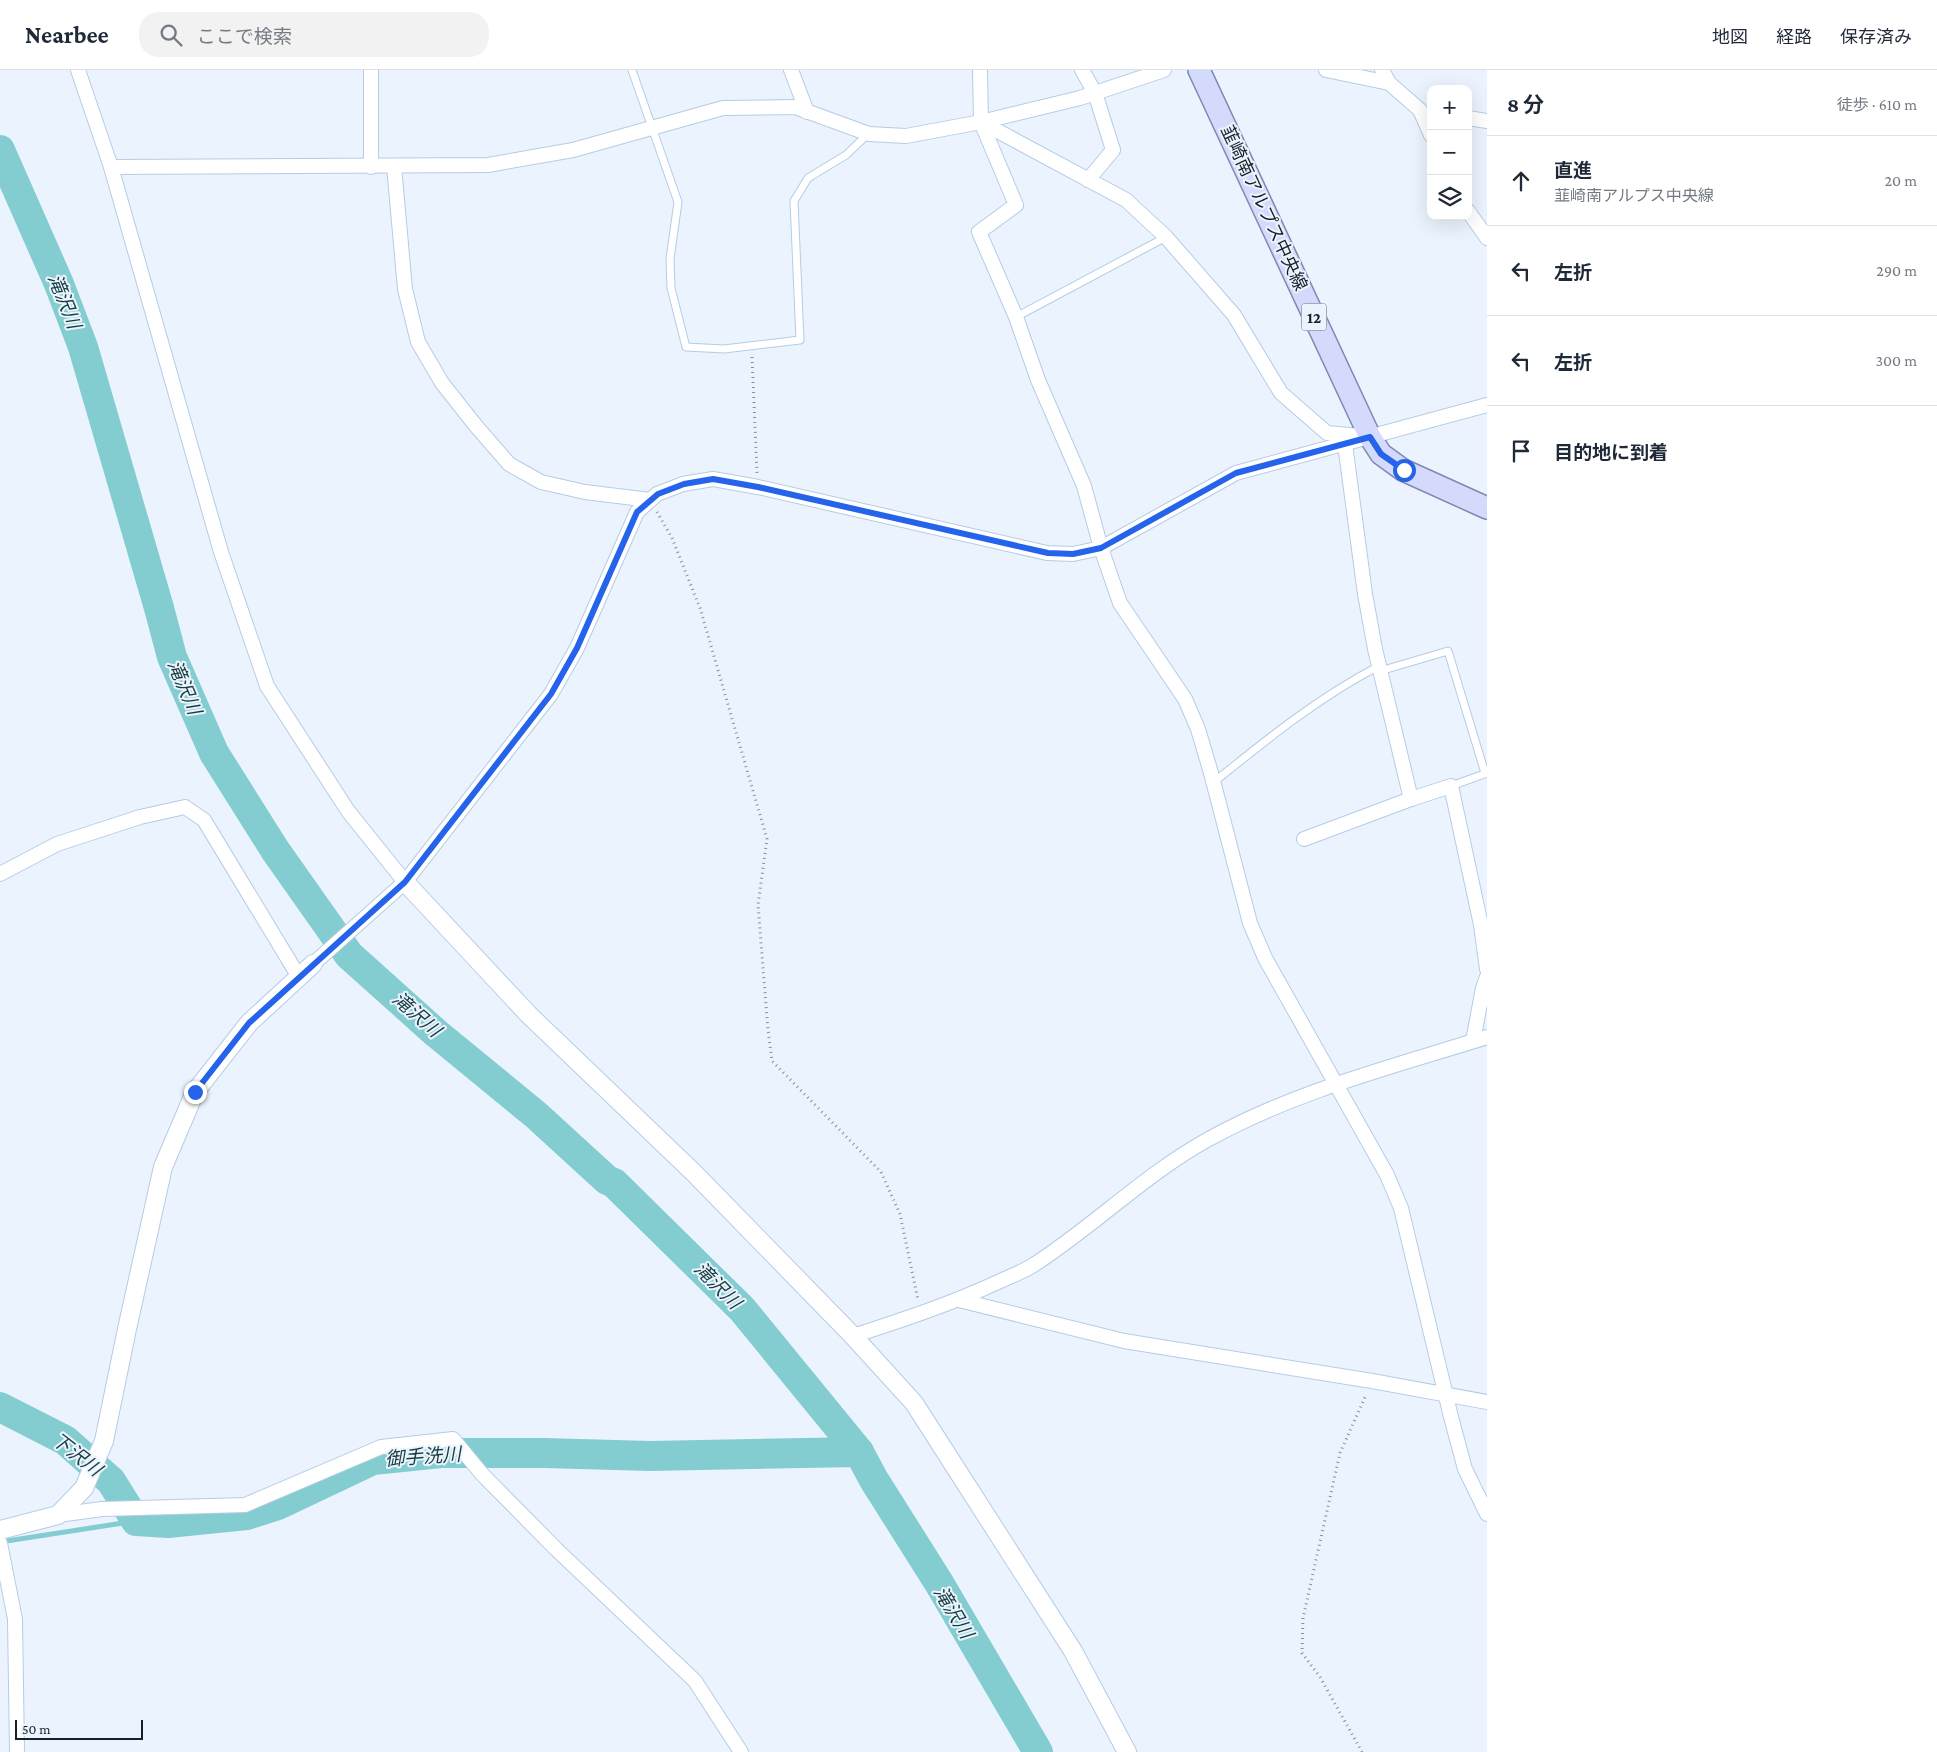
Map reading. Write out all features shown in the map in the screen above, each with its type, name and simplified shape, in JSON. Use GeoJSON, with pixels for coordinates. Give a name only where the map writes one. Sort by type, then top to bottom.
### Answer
{"type":"FeatureCollection","features":[{"type":"Feature","properties":{"kind":"main road","name":"韮崎南アルプス中央線"},"geometry":{"type":"LineString","coordinates":[[1199,70],[1370,437],[1381,454],[1404,470],[1487,508]]}},
{"type":"Feature","properties":{"kind":"street"},"geometry":{"type":"LineString","coordinates":[[78,70],[111,167],[221,552],[267,686],[348,811],[405,882],[528,1014],[694,1173],[853,1336],[914,1403],[1073,1651],[1127,1752]]}},
{"type":"Feature","properties":{"kind":"street"},"geometry":{"type":"LineString","coordinates":[[371,70],[371,166]]}},
{"type":"Feature","properties":{"kind":"street"},"geometry":{"type":"LineString","coordinates":[[791,70],[806,112]]}},
{"type":"Feature","properties":{"kind":"street"},"geometry":{"type":"LineString","coordinates":[[980,70],[981,122],[1016,205],[979,232],[1016,317],[1038,380],[1084,486],[1101,548],[1120,603],[1184,699],[1198,729],[1214,782],[1250,923],[1265,958],[1387,1175],[1401,1208],[1445,1394],[1465,1469],[1487,1514]]}},
{"type":"Feature","properties":{"kind":"street"},"geometry":{"type":"LineString","coordinates":[[1082,70],[1095,93],[1113,150],[1088,180]]}},
{"type":"Feature","properties":{"kind":"street"},"geometry":{"type":"LineString","coordinates":[[111,167],[488,165],[573,150],[724,108],[795,107],[869,134],[906,136],[981,122],[1095,93],[1164,70]]}},
{"type":"Feature","properties":{"kind":"street"},"geometry":{"type":"LineString","coordinates":[[1326,70],[1389,83]]}},
{"type":"Feature","properties":{"kind":"street"},"geometry":{"type":"LineString","coordinates":[[1382,70],[1389,83],[1426,111],[1430,130]]}},
{"type":"Feature","properties":{"kind":"street"},"geometry":{"type":"LineString","coordinates":[[1472,119],[1487,121]]}},
{"type":"Feature","properties":{"kind":"street"},"geometry":{"type":"LineString","coordinates":[[981,122],[1126,200],[1166,237],[1234,315],[1281,393],[1327,433],[1370,437]]}},
{"type":"Feature","properties":{"kind":"street"},"geometry":{"type":"LineString","coordinates":[[394,166],[404,289],[418,342],[442,383],[509,464],[541,482],[585,492],[650,500]]}},
{"type":"Feature","properties":{"kind":"street"},"geometry":{"type":"LineString","coordinates":[[1472,217],[1487,238]]}},
{"type":"Feature","properties":{"kind":"street"},"geometry":{"type":"LineString","coordinates":[[58,1515],[84,1488],[104,1441],[126,1329],[163,1167],[195,1092],[249,1023],[312,964],[405,882],[551,694],[577,648],[637,512],[650,500],[658,494],[684,484],[713,479],[758,487],[1048,553],[1073,554],[1101,548],[1236,473],[1487,405]]}},
{"type":"Feature","properties":{"kind":"street"},"geometry":{"type":"LineString","coordinates":[[1345,444],[1365,594],[1379,669],[1411,799]]}},
{"type":"Feature","properties":{"kind":"street"},"geometry":{"type":"LineString","coordinates":[[1304,839],[1451,786],[1481,925],[1487,968]]}},
{"type":"Feature","properties":{"kind":"street"},"geometry":{"type":"LineString","coordinates":[[0,874],[57,844],[140,817],[185,807],[204,820],[299,976]]}},
{"type":"Feature","properties":{"kind":"street"},"geometry":{"type":"LineString","coordinates":[[1473,1041],[1483,988],[1487,977]]}},
{"type":"Feature","properties":{"kind":"street"},"geometry":{"type":"LineString","coordinates":[[853,1336],[959,1300],[1030,1267],[1074,1238],[1152,1176],[1207,1140],[1292,1099],[1487,1037]]}},
{"type":"Feature","properties":{"kind":"street"},"geometry":{"type":"LineString","coordinates":[[959,1300],[1124,1341],[1372,1381],[1487,1402]]}},
{"type":"Feature","properties":{"kind":"street"},"geometry":{"type":"LineString","coordinates":[[0,1530],[58,1515],[102,1509],[245,1505],[381,1447],[453,1439],[482,1474],[556,1549],[695,1681],[741,1752]]}},
{"type":"Feature","properties":{"kind":"street"},"geometry":{"type":"LineString","coordinates":[[0,1543],[15,1619],[17,1752]]}},
{"type":"Feature","properties":{"kind":"lane"},"geometry":{"type":"LineString","coordinates":[[632,70],[678,202],[670,259],[671,288],[686,347],[724,349],[800,340],[794,201],[808,178],[846,155],[869,134]]}},
{"type":"Feature","properties":{"kind":"lane"},"geometry":{"type":"LineString","coordinates":[[1016,317],[1166,237]]}},
{"type":"Feature","properties":{"kind":"lane"},"geometry":{"type":"LineString","coordinates":[[1214,782],[1276,733],[1359,676],[1448,651],[1486,773],[1451,786]]}},
{"type":"Feature","properties":{"kind":"path"},"geometry":{"type":"LineString","coordinates":[[752,346],[758,487]]}},
{"type":"Feature","properties":{"kind":"path"},"geometry":{"type":"LineString","coordinates":[[650,500],[672,538],[700,608],[767,839],[758,905],[772,1061],[882,1172],[900,1214],[911,1258],[921,1313]]}},
{"type":"Feature","properties":{"kind":"path"},"geometry":{"type":"LineString","coordinates":[[1362,1752],[1320,1677],[1302,1653],[1302,1618],[1340,1453],[1372,1381]]}},
{"type":"Feature","properties":{"kind":"waterway","name":"滝沢川"},"geometry":{"type":"LineString","coordinates":[[0,150],[59,284],[83,347],[172,657],[214,753],[275,850],[349,955],[436,1033],[536,1115],[607,1180],[614,1183],[742,1309],[859,1452],[874,1480],[939,1583],[1038,1752]]}},
{"type":"Feature","properties":{"kind":"waterway","name":"御手洗川"},"geometry":{"type":"LineString","coordinates":[[0,1407],[65,1440],[111,1481],[136,1521],[168,1523],[247,1515],[278,1505],[373,1460],[441,1453],[650,1456],[859,1452]]}},
{"type":"Feature","properties":{"kind":"waterway","name":"御手洗川"},"geometry":{"type":"LineString","coordinates":[[0,1542],[136,1521]]}},
{"type":"Feature","properties":{"kind":"route"},"geometry":{"type":"LineString","coordinates":[[195,1092],[249,1023],[405,882],[551,694],[577,648],[637,512],[658,494],[684,484],[713,479],[758,487],[1048,553],[1073,554],[1101,548],[1236,473],[1370,437],[1381,454],[1404,470]]}},
{"type":"Feature","properties":{"kind":"water label","name":"下沢川"},"geometry":{"type":"Point","coordinates":[77,1454]}}]}
